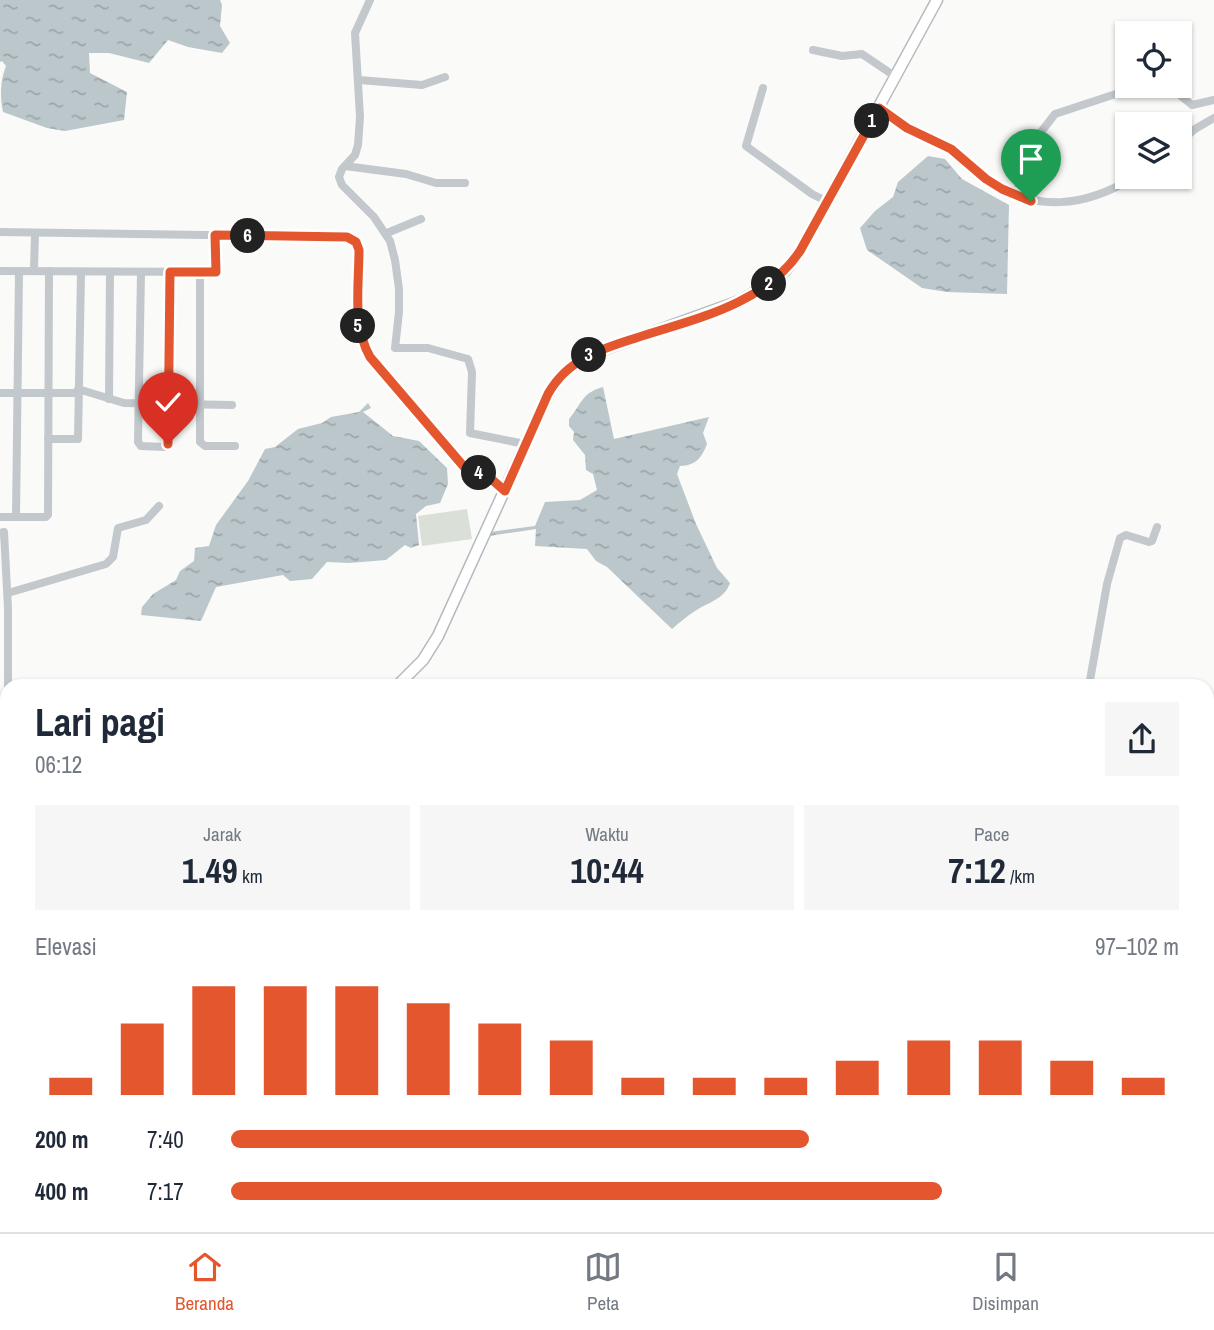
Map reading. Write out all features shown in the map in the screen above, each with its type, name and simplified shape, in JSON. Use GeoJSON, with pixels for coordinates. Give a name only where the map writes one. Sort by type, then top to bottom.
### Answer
{"type":"FeatureCollection","features":[{"type":"Feature","properties":{"kind":"main road"},"geometry":{"type":"LineString","coordinates":[[404,679],[424,660],[439,636],[552,387],[572,365],[610,346],[735,304],[755,294],[793,262],[937,0]]}},
{"type":"Feature","properties":{"kind":"street"},"geometry":{"type":"LineString","coordinates":[[370,0],[356,30],[360,117],[358,145],[355,155],[340,174],[340,182],[387,233],[395,260],[400,305],[395,348],[428,348],[468,359],[472,372],[470,433],[525,444]]}},
{"type":"Feature","properties":{"kind":"street"},"geometry":{"type":"LineString","coordinates":[[813,50],[842,56],[862,54],[896,77]]}},
{"type":"Feature","properties":{"kind":"street"},"geometry":{"type":"LineString","coordinates":[[359,80],[422,85],[445,76]]}},
{"type":"Feature","properties":{"kind":"street"},"geometry":{"type":"LineString","coordinates":[[763,88],[746,146],[812,194],[828,202]]}},
{"type":"Feature","properties":{"kind":"street"},"geometry":{"type":"LineString","coordinates":[[1012,194],[1022,178],[1020,152],[1023,144],[1041,132],[1055,114],[1115,94]]}},
{"type":"Feature","properties":{"kind":"street"},"geometry":{"type":"LineString","coordinates":[[1183,98],[1192,105],[1214,100]]}},
{"type":"Feature","properties":{"kind":"street"},"geometry":{"type":"LineString","coordinates":[[879,108],[907,128],[951,149],[986,179],[1012,194],[1045,204],[1063,203],[1115,186]]}},
{"type":"Feature","properties":{"kind":"street"},"geometry":{"type":"LineString","coordinates":[[1192,132],[1214,118]]}},
{"type":"Feature","properties":{"kind":"street"},"geometry":{"type":"LineString","coordinates":[[345,166],[406,174],[436,183],[465,183]]}},
{"type":"Feature","properties":{"kind":"street"},"geometry":{"type":"LineString","coordinates":[[387,233],[421,219]]}},
{"type":"Feature","properties":{"kind":"street"},"geometry":{"type":"LineString","coordinates":[[0,232],[347,237],[356,242],[359,250],[358,327],[370,357],[465,468],[489,477],[505,491]]}},
{"type":"Feature","properties":{"kind":"street"},"geometry":{"type":"LineString","coordinates":[[34,271],[35,233]]}},
{"type":"Feature","properties":{"kind":"street"},"geometry":{"type":"LineString","coordinates":[[0,271],[216,272],[215,235]]}},
{"type":"Feature","properties":{"kind":"street"},"geometry":{"type":"LineString","coordinates":[[16,517],[19,271]]}},
{"type":"Feature","properties":{"kind":"street"},"geometry":{"type":"LineString","coordinates":[[0,517],[48,515],[49,271]]}},
{"type":"Feature","properties":{"kind":"street"},"geometry":{"type":"LineString","coordinates":[[48,439],[78,439],[81,272]]}},
{"type":"Feature","properties":{"kind":"street"},"geometry":{"type":"LineString","coordinates":[[109,399],[110,272]]}},
{"type":"Feature","properties":{"kind":"street"},"geometry":{"type":"LineString","coordinates":[[141,272],[139,445],[165,447],[169,441],[170,272]]}},
{"type":"Feature","properties":{"kind":"street"},"geometry":{"type":"LineString","coordinates":[[200,272],[201,445],[235,446]]}},
{"type":"Feature","properties":{"kind":"street"},"geometry":{"type":"LineString","coordinates":[[0,393],[78,391],[124,403],[232,405]]}},
{"type":"Feature","properties":{"kind":"street"},"geometry":{"type":"LineString","coordinates":[[8,593],[106,564],[114,553],[118,528],[146,520],[159,506]]}},
{"type":"Feature","properties":{"kind":"street"},"geometry":{"type":"LineString","coordinates":[[1090,679],[1107,584],[1120,538],[1126,535],[1145,542],[1152,541],[1157,527]]}},
{"type":"Feature","properties":{"kind":"street"},"geometry":{"type":"LineString","coordinates":[[0,533],[4,532],[8,593],[8,679]]}},
{"type":"Feature","properties":{"kind":"shaded area"},"geometry":{"type":"Polygon","coordinates":[[[467,509],[472,539],[422,546],[418,516],[467,509]]]}},
{"type":"Feature","properties":{"kind":"water"},"geometry":{"type":"Polygon","coordinates":[[[0,0],[220,0],[220,26],[230,43],[222,53],[188,47],[168,40],[149,63],[109,53],[89,53],[90,73],[127,92],[124,120],[65,131],[47,128],[3,112],[1,89],[6,66],[0,62],[0,0]]]}},
{"type":"Feature","properties":{"kind":"water"},"geometry":{"type":"Polygon","coordinates":[[[928,156],[945,159],[962,179],[1009,205],[1007,294],[947,292],[922,288],[867,250],[860,228],[875,211],[893,197],[898,182],[928,156]]]}},
{"type":"Feature","properties":{"kind":"water"},"geometry":{"type":"Polygon","coordinates":[[[603,387],[614,439],[709,417],[703,433],[707,444],[702,454],[694,463],[680,466],[677,474],[717,568],[730,583],[720,597],[692,613],[672,629],[607,567],[596,561],[587,549],[535,546],[536,529],[489,536],[490,532],[535,526],[545,502],[580,500],[597,490],[593,474],[586,470],[585,455],[573,440],[574,432],[569,426],[569,419],[590,392],[603,387]]]}},
{"type":"Feature","properties":{"kind":"water"},"geometry":{"type":"Polygon","coordinates":[[[368,403],[371,408],[363,412],[393,436],[419,441],[447,468],[448,484],[440,503],[426,506],[416,514],[419,545],[411,548],[405,545],[386,560],[327,562],[312,579],[290,581],[283,575],[216,587],[201,621],[141,615],[142,607],[153,594],[176,580],[180,571],[194,561],[195,548],[209,546],[216,525],[248,481],[265,449],[275,447],[298,429],[322,423],[331,417],[359,412],[368,403]]]}},
{"type":"Feature","properties":{"kind":"route"},"geometry":{"type":"LineString","coordinates":[[168,444],[170,272],[216,272],[215,235],[347,237],[356,242],[359,250],[358,327],[370,357],[465,468],[489,477],[505,491],[548,394],[572,365],[610,346],[735,304],[755,294],[785,271],[800,251],[879,108],[907,128],[951,149],[1002,189],[1031,201]]}}]}
